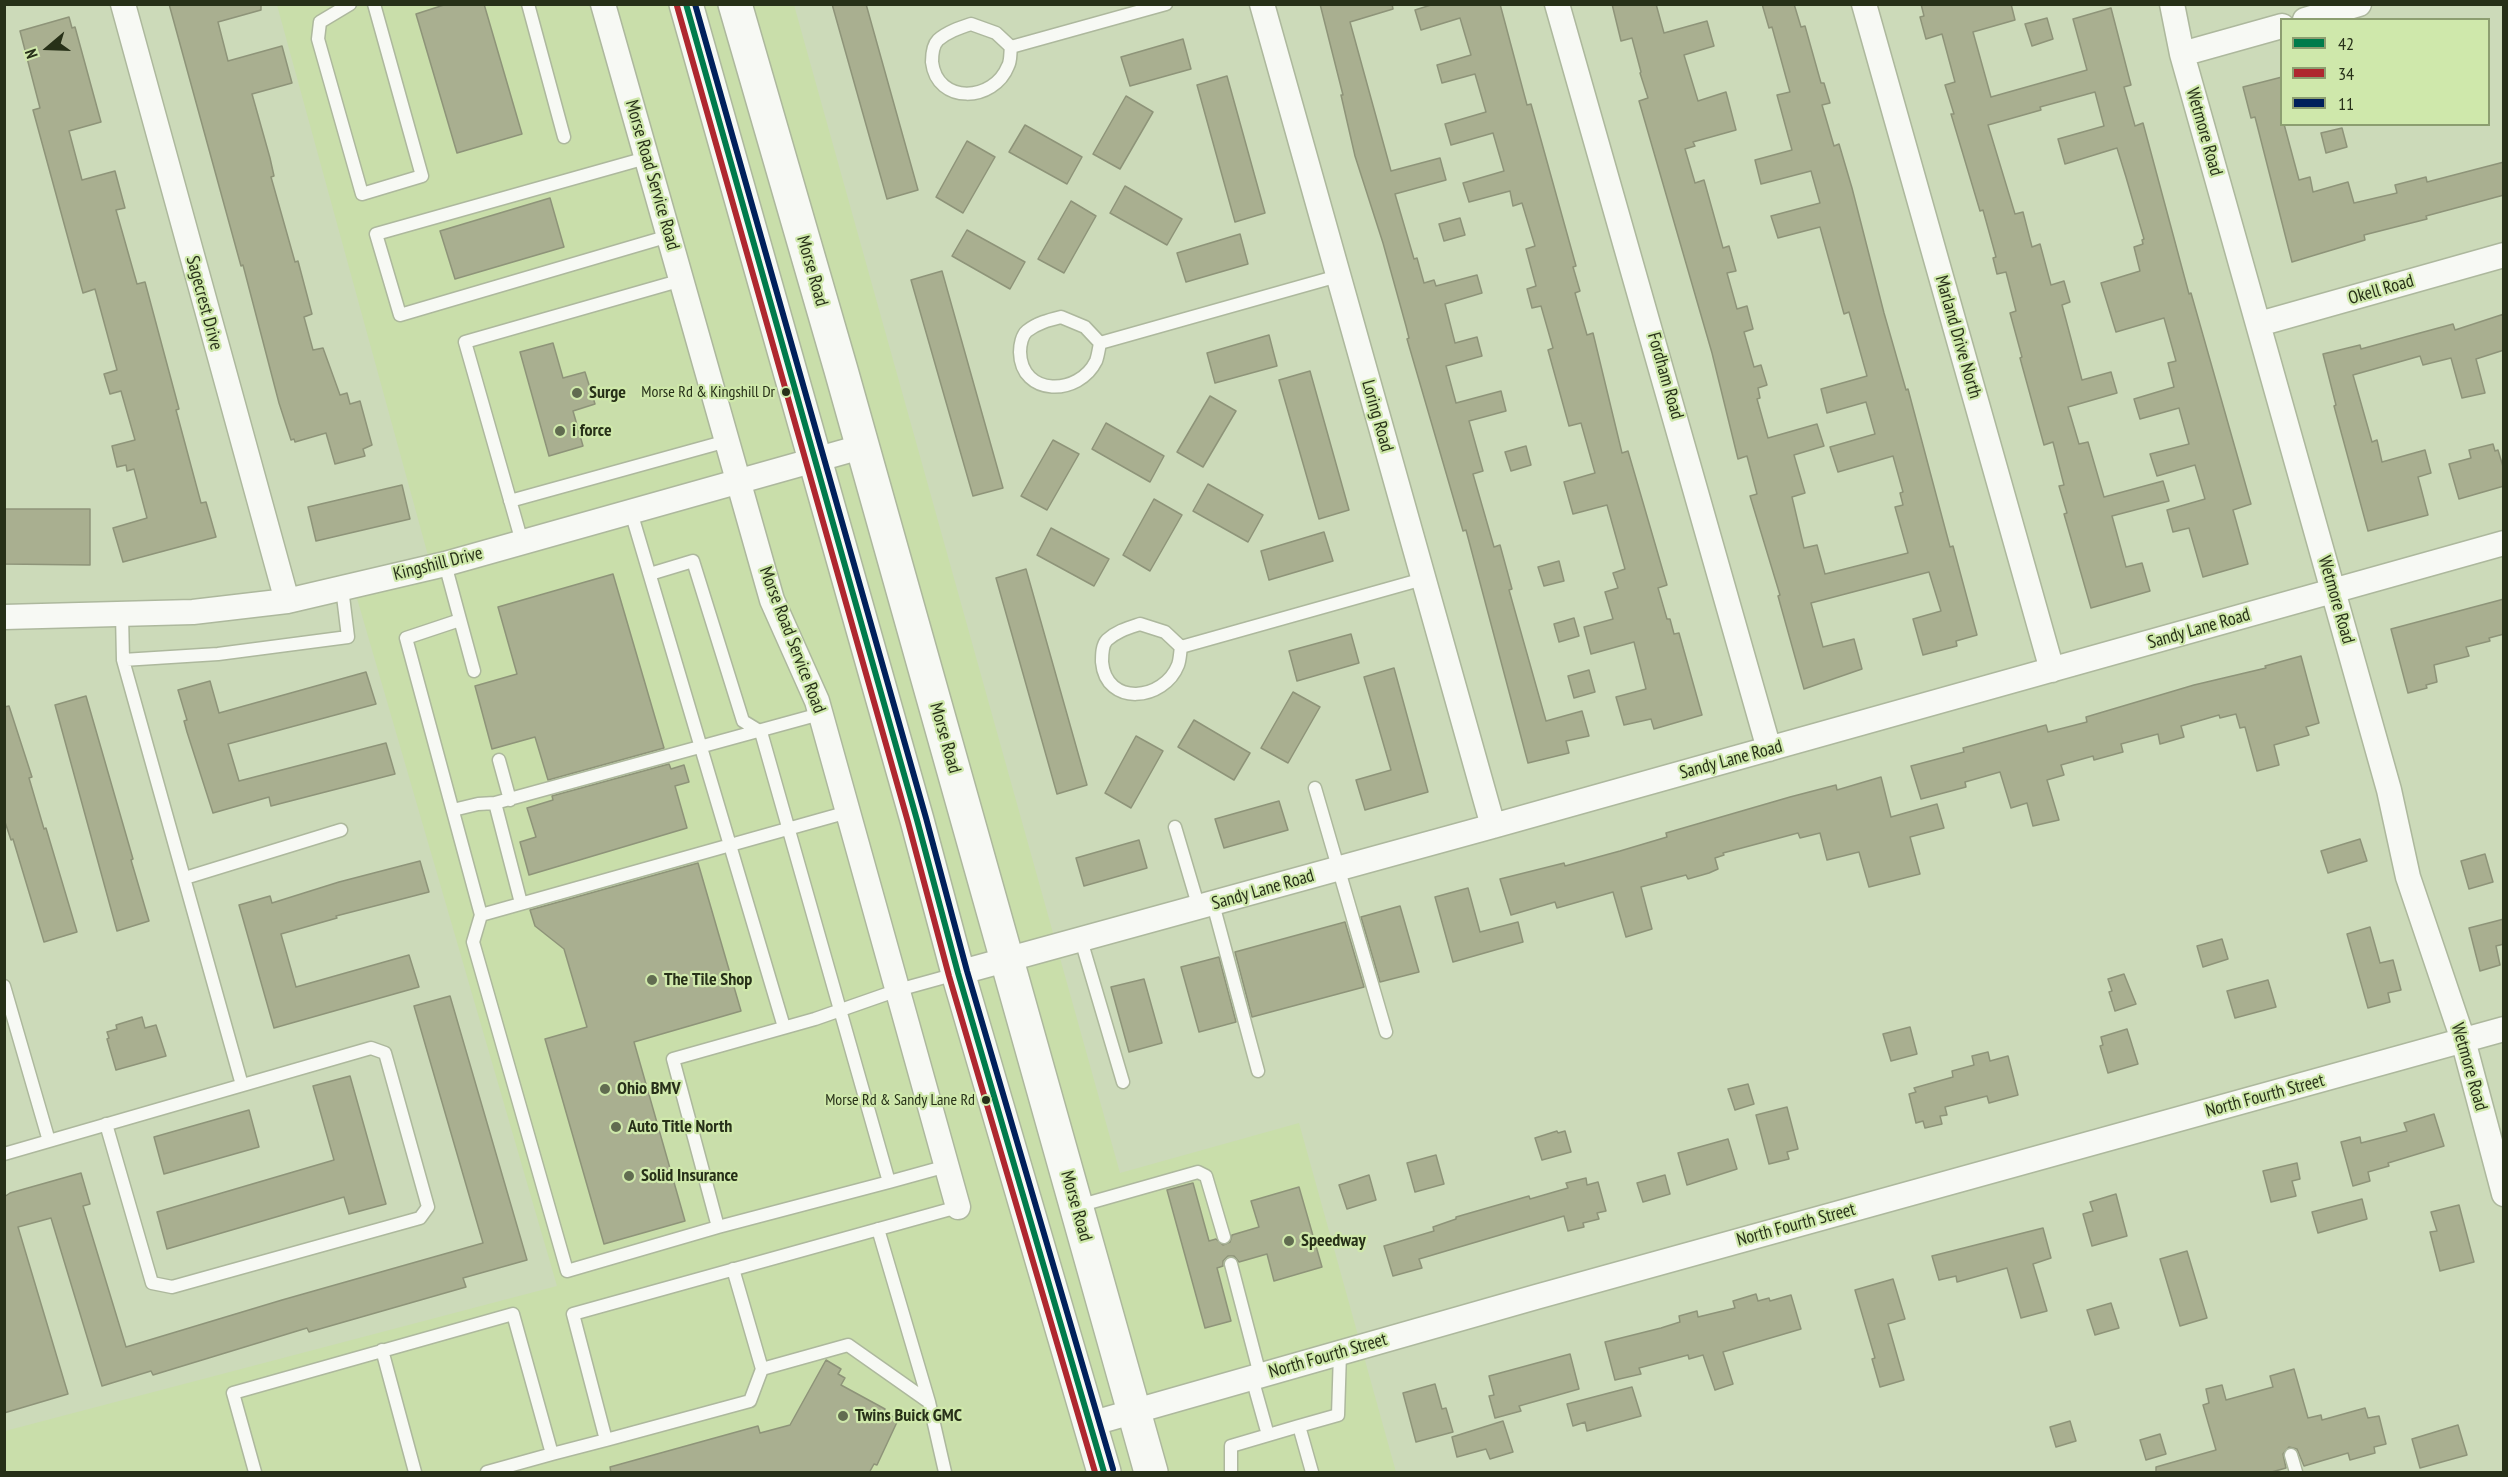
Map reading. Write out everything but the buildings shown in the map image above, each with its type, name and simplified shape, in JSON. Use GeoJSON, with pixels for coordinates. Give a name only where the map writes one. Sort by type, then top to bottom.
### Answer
{"type":"FeatureCollection","features":[{"type":"Feature","properties":{"kind":"main road"},"geometry":{"type":"LineString","coordinates":[[686,4],[917,820],[957,973],[1104,1473]]}},
{"type":"Feature","properties":{"kind":"main road","name":"Morse Road"},"geometry":{"type":"LineString","coordinates":[[735,4],[1008,960],[1151,1473]]}},
{"type":"Feature","properties":{"kind":"street","name":"Sagecrest Drive"},"geometry":{"type":"LineString","coordinates":[[123,4],[287,601]]}},
{"type":"Feature","properties":{"kind":"street","name":"Morse Road Service Road"},"geometry":{"type":"LineString","coordinates":[[603,4],[772,600],[820,714],[958,1207]]}},
{"type":"Feature","properties":{"kind":"street","name":"Loring Road"},"geometry":{"type":"LineString","coordinates":[[1262,4],[1494,826]]}},
{"type":"Feature","properties":{"kind":"street","name":"Fordham Road"},"geometry":{"type":"LineString","coordinates":[[1557,4],[1769,749]]}},
{"type":"Feature","properties":{"kind":"street","name":"Marland Drive North"},"geometry":{"type":"LineString","coordinates":[[1864,4],[2052,670]]}},
{"type":"Feature","properties":{"kind":"street","name":"Wetmore Road"},"geometry":{"type":"LineString","coordinates":[[2172,4],[2182,54],[2389,790],[2408,877],[2463,1040],[2504,1194]]}},
{"type":"Feature","properties":{"kind":"street"},"geometry":{"type":"LineString","coordinates":[[2312,18],[2359,4]]}},
{"type":"Feature","properties":{"kind":"street"},"geometry":{"type":"LineString","coordinates":[[2182,54],[2280,27]]}},
{"type":"Feature","properties":{"kind":"street","name":"Okell Road"},"geometry":{"type":"LineString","coordinates":[[2259,324],[2504,255]]}},
{"type":"Feature","properties":{"kind":"street","name":"Kingshill Drive"},"geometry":{"type":"LineString","coordinates":[[4,617],[193,612],[287,601],[444,564],[861,447]]}},
{"type":"Feature","properties":{"kind":"street","name":"Sandy Lane Road"},"geometry":{"type":"LineString","coordinates":[[957,973],[1340,869],[2504,543]]}},
{"type":"Feature","properties":{"kind":"street","name":"North Fourth Street"},"geometry":{"type":"LineString","coordinates":[[1090,1424],[2504,1029]]}},
{"type":"Feature","properties":{"kind":"lane"},"geometry":{"type":"LineString","coordinates":[[350,4],[320,22],[318,39],[362,194],[422,176],[374,4]]}},
{"type":"Feature","properties":{"kind":"lane"},"geometry":{"type":"LineString","coordinates":[[528,4],[564,137]]}},
{"type":"Feature","properties":{"kind":"lane"},"geometry":{"type":"LineString","coordinates":[[1011,47],[1166,4]]}},
{"type":"Feature","properties":{"kind":"lane"},"geometry":{"type":"LineString","coordinates":[[971,24],[996,33],[1011,47],[1008,66],[997,82],[980,93],[958,95],[944,88],[933,72],[932,56],[936,42],[951,31],[971,24]]}},
{"type":"Feature","properties":{"kind":"lane"},"geometry":{"type":"LineString","coordinates":[[646,158],[376,234],[400,315],[669,236]]}},
{"type":"Feature","properties":{"kind":"lane"},"geometry":{"type":"LineString","coordinates":[[1100,343],[1338,276]]}},
{"type":"Feature","properties":{"kind":"lane"},"geometry":{"type":"LineString","coordinates":[[522,542],[465,342],[682,280]]}},
{"type":"Feature","properties":{"kind":"lane"},"geometry":{"type":"LineString","coordinates":[[1061,317],[1085,327],[1100,343],[1096,361],[1083,376],[1066,386],[1044,386],[1029,378],[1020,362],[1020,346],[1025,332],[1041,322],[1061,317]]}},
{"type":"Feature","properties":{"kind":"lane"},"geometry":{"type":"LineString","coordinates":[[510,501],[727,441]]}},
{"type":"Feature","properties":{"kind":"lane"},"geometry":{"type":"LineString","coordinates":[[630,512],[731,844],[784,1028]]}},
{"type":"Feature","properties":{"kind":"lane"},"geometry":{"type":"LineString","coordinates":[[650,574],[693,561],[743,721],[761,732],[890,1182]]}},
{"type":"Feature","properties":{"kind":"lane"},"geometry":{"type":"LineString","coordinates":[[444,564],[474,672]]}},
{"type":"Feature","properties":{"kind":"lane"},"geometry":{"type":"LineString","coordinates":[[1181,647],[1423,579]]}},
{"type":"Feature","properties":{"kind":"lane"},"geometry":{"type":"LineString","coordinates":[[123,660],[218,654],[348,637],[342,588]]}},
{"type":"Feature","properties":{"kind":"lane"},"geometry":{"type":"LineString","coordinates":[[122,614],[123,660],[242,1085]]}},
{"type":"Feature","properties":{"kind":"lane"},"geometry":{"type":"LineString","coordinates":[[460,620],[406,638],[481,915],[473,942],[567,1270],[947,1166]]}},
{"type":"Feature","properties":{"kind":"lane"},"geometry":{"type":"LineString","coordinates":[[1140,624],[1165,632],[1181,647],[1178,666],[1167,682],[1150,693],[1128,694],[1113,687],[1103,672],[1102,656],[1105,642],[1120,631],[1140,624]]}},
{"type":"Feature","properties":{"kind":"lane"},"geometry":{"type":"LineString","coordinates":[[453,810],[510,800],[820,714]]}},
{"type":"Feature","properties":{"kind":"lane"},"geometry":{"type":"LineString","coordinates":[[499,760],[510,800]]}},
{"type":"Feature","properties":{"kind":"lane"},"geometry":{"type":"LineString","coordinates":[[1316,788],[1386,1032]]}},
{"type":"Feature","properties":{"kind":"lane"},"geometry":{"type":"LineString","coordinates":[[495,803],[521,903]]}},
{"type":"Feature","properties":{"kind":"lane"},"geometry":{"type":"LineString","coordinates":[[481,915],[848,812]]}},
{"type":"Feature","properties":{"kind":"lane"},"geometry":{"type":"LineString","coordinates":[[1175,827],[1206,906],[1258,1071]]}},
{"type":"Feature","properties":{"kind":"lane"},"geometry":{"type":"LineString","coordinates":[[185,878],[341,830]]}},
{"type":"Feature","properties":{"kind":"lane"},"geometry":{"type":"LineString","coordinates":[[1081,940],[1123,1082]]}},
{"type":"Feature","properties":{"kind":"lane"},"geometry":{"type":"LineString","coordinates":[[718,1227],[674,1059],[784,1028],[957,973]]}},
{"type":"Feature","properties":{"kind":"lane"},"geometry":{"type":"LineString","coordinates":[[4,986],[49,1141]]}},
{"type":"Feature","properties":{"kind":"lane"},"geometry":{"type":"LineString","coordinates":[[4,1154],[106,1124],[371,1048],[385,1053],[428,1207],[420,1218],[172,1287],[152,1283],[106,1124]]}},
{"type":"Feature","properties":{"kind":"lane"},"geometry":{"type":"LineString","coordinates":[[1076,1207],[1198,1172],[1206,1176],[1224,1237]]}},
{"type":"Feature","properties":{"kind":"lane"},"geometry":{"type":"LineString","coordinates":[[606,1440],[573,1314],[958,1207]]}},
{"type":"Feature","properties":{"kind":"lane"},"geometry":{"type":"LineString","coordinates":[[878,1229],[930,1402],[943,1472]]}},
{"type":"Feature","properties":{"kind":"lane"},"geometry":{"type":"LineString","coordinates":[[1231,1264],[1268,1435]]}},
{"type":"Feature","properties":{"kind":"lane"},"geometry":{"type":"LineString","coordinates":[[487,1473],[750,1401],[762,1369],[733,1269]]}},
{"type":"Feature","properties":{"kind":"lane"},"geometry":{"type":"LineString","coordinates":[[255,1473],[233,1393],[513,1314],[552,1454]]}},
{"type":"Feature","properties":{"kind":"lane"},"geometry":{"type":"LineString","coordinates":[[762,1369],[848,1345],[930,1402]]}},
{"type":"Feature","properties":{"kind":"lane"},"geometry":{"type":"LineString","coordinates":[[382,1350],[415,1473]]}},
{"type":"Feature","properties":{"kind":"lane"},"geometry":{"type":"LineString","coordinates":[[1231,1473],[1231,1446],[1338,1414],[1340,1353]]}},
{"type":"Feature","properties":{"kind":"lane"},"geometry":{"type":"LineString","coordinates":[[1299,1426],[1312,1473]]}},
{"type":"Feature","properties":{"kind":"lane"},"geometry":{"type":"LineString","coordinates":[[2291,1455],[2296,1473]]}},
{"type":"Feature","properties":{"kind":"shaded area"},"geometry":{"type":"Polygon","coordinates":[[[277,5],[794,5],[1120,1173],[1299,1123],[1396,1472],[5,1472],[5,1431],[557,1286],[354,588],[432,570],[277,5]]]}},
{"type":"Feature","properties":{"kind":"transit line","name":"42"},"geometry":{"type":"LineString","coordinates":[[686,4],[917,820],[958,973],[1104,1472]]}},
{"type":"Feature","properties":{"kind":"transit line","name":"11"},"geometry":{"type":"LineString","coordinates":[[695,4],[926,818],[967,971],[1113,1469]]}},
{"type":"Feature","properties":{"kind":"transit line","name":"34"},"geometry":{"type":"LineString","coordinates":[[677,6],[908,822],[949,976],[1095,1472]]}},
{"type":"Feature","properties":{"kind":"place","name":"Morse Rd & Kingshill Dr"},"geometry":{"type":"Point","coordinates":[786,392]}},
{"type":"Feature","properties":{"kind":"place","name":"Surge"},"geometry":{"type":"Point","coordinates":[577,393]}},
{"type":"Feature","properties":{"kind":"place","name":"i force"},"geometry":{"type":"Point","coordinates":[560,431]}},
{"type":"Feature","properties":{"kind":"place","name":"The Tile Shop"},"geometry":{"type":"Point","coordinates":[652,980]}},
{"type":"Feature","properties":{"kind":"place","name":"Ohio BMV"},"geometry":{"type":"Point","coordinates":[605,1089]}},
{"type":"Feature","properties":{"kind":"place","name":"Morse Rd & Sandy Lane Rd"},"geometry":{"type":"Point","coordinates":[986,1100]}},
{"type":"Feature","properties":{"kind":"place","name":"Auto Title North"},"geometry":{"type":"Point","coordinates":[616,1127]}},
{"type":"Feature","properties":{"kind":"place","name":"Solid Insurance"},"geometry":{"type":"Point","coordinates":[629,1176]}},
{"type":"Feature","properties":{"kind":"place","name":"Speedway"},"geometry":{"type":"Point","coordinates":[1289,1241]}},
{"type":"Feature","properties":{"kind":"place","name":"Twins Buick GMC"},"geometry":{"type":"Point","coordinates":[843,1416]}}]}
